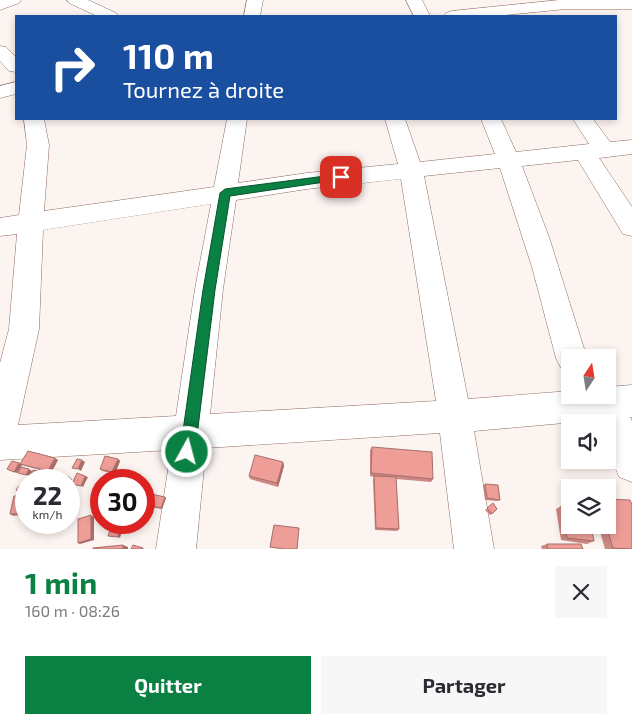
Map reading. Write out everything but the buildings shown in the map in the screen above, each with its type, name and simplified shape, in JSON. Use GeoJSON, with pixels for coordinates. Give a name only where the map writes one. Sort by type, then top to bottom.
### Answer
{"type":"FeatureCollection","features":[{"type":"Feature","properties":{"kind":"street"},"geometry":{"type":"LineString","coordinates":[[0,5],[13,0]]}},
{"type":"Feature","properties":{"kind":"street"},"geometry":{"type":"LineString","coordinates":[[75,0],[108,15]]}},
{"type":"Feature","properties":{"kind":"street"},"geometry":{"type":"LineString","coordinates":[[252,15],[255,0]]}},
{"type":"Feature","properties":{"kind":"street"},"geometry":{"type":"LineString","coordinates":[[414,0],[422,15]]}},
{"type":"Feature","properties":{"kind":"street"},"geometry":{"type":"LineString","coordinates":[[476,15],[499,14],[566,4],[627,5]]}},
{"type":"Feature","properties":{"kind":"street"},"geometry":{"type":"LineString","coordinates":[[0,51],[15,66]]}},
{"type":"Feature","properties":{"kind":"street"},"geometry":{"type":"LineString","coordinates":[[0,92],[15,88]]}},
{"type":"Feature","properties":{"kind":"street"},"geometry":{"type":"LineString","coordinates":[[0,427],[24,329],[38,145],[34,120]]}},
{"type":"Feature","properties":{"kind":"street"},"geometry":{"type":"LineString","coordinates":[[176,549],[209,290],[237,120]]}},
{"type":"Feature","properties":{"kind":"street"},"geometry":{"type":"LineString","coordinates":[[394,120],[411,170],[455,416],[474,549]]}},
{"type":"Feature","properties":{"kind":"street"},"geometry":{"type":"LineString","coordinates":[[491,120],[509,160],[552,282],[570,349]]}},
{"type":"Feature","properties":{"kind":"street"},"geometry":{"type":"LineString","coordinates":[[583,120],[594,151],[632,227]]}},
{"type":"Feature","properties":{"kind":"street"},"geometry":{"type":"LineString","coordinates":[[0,227],[307,180],[632,147]]}},
{"type":"Feature","properties":{"kind":"street"},"geometry":{"type":"LineString","coordinates":[[0,444],[455,416],[572,404]]}},
{"type":"Feature","properties":{"kind":"street"},"geometry":{"type":"LineString","coordinates":[[602,404],[632,464]]}},
{"type":"Feature","properties":{"kind":"route"},"geometry":{"type":"LineString","coordinates":[[187,452],[209,290],[225,193],[307,180],[341,177]]}}]}
